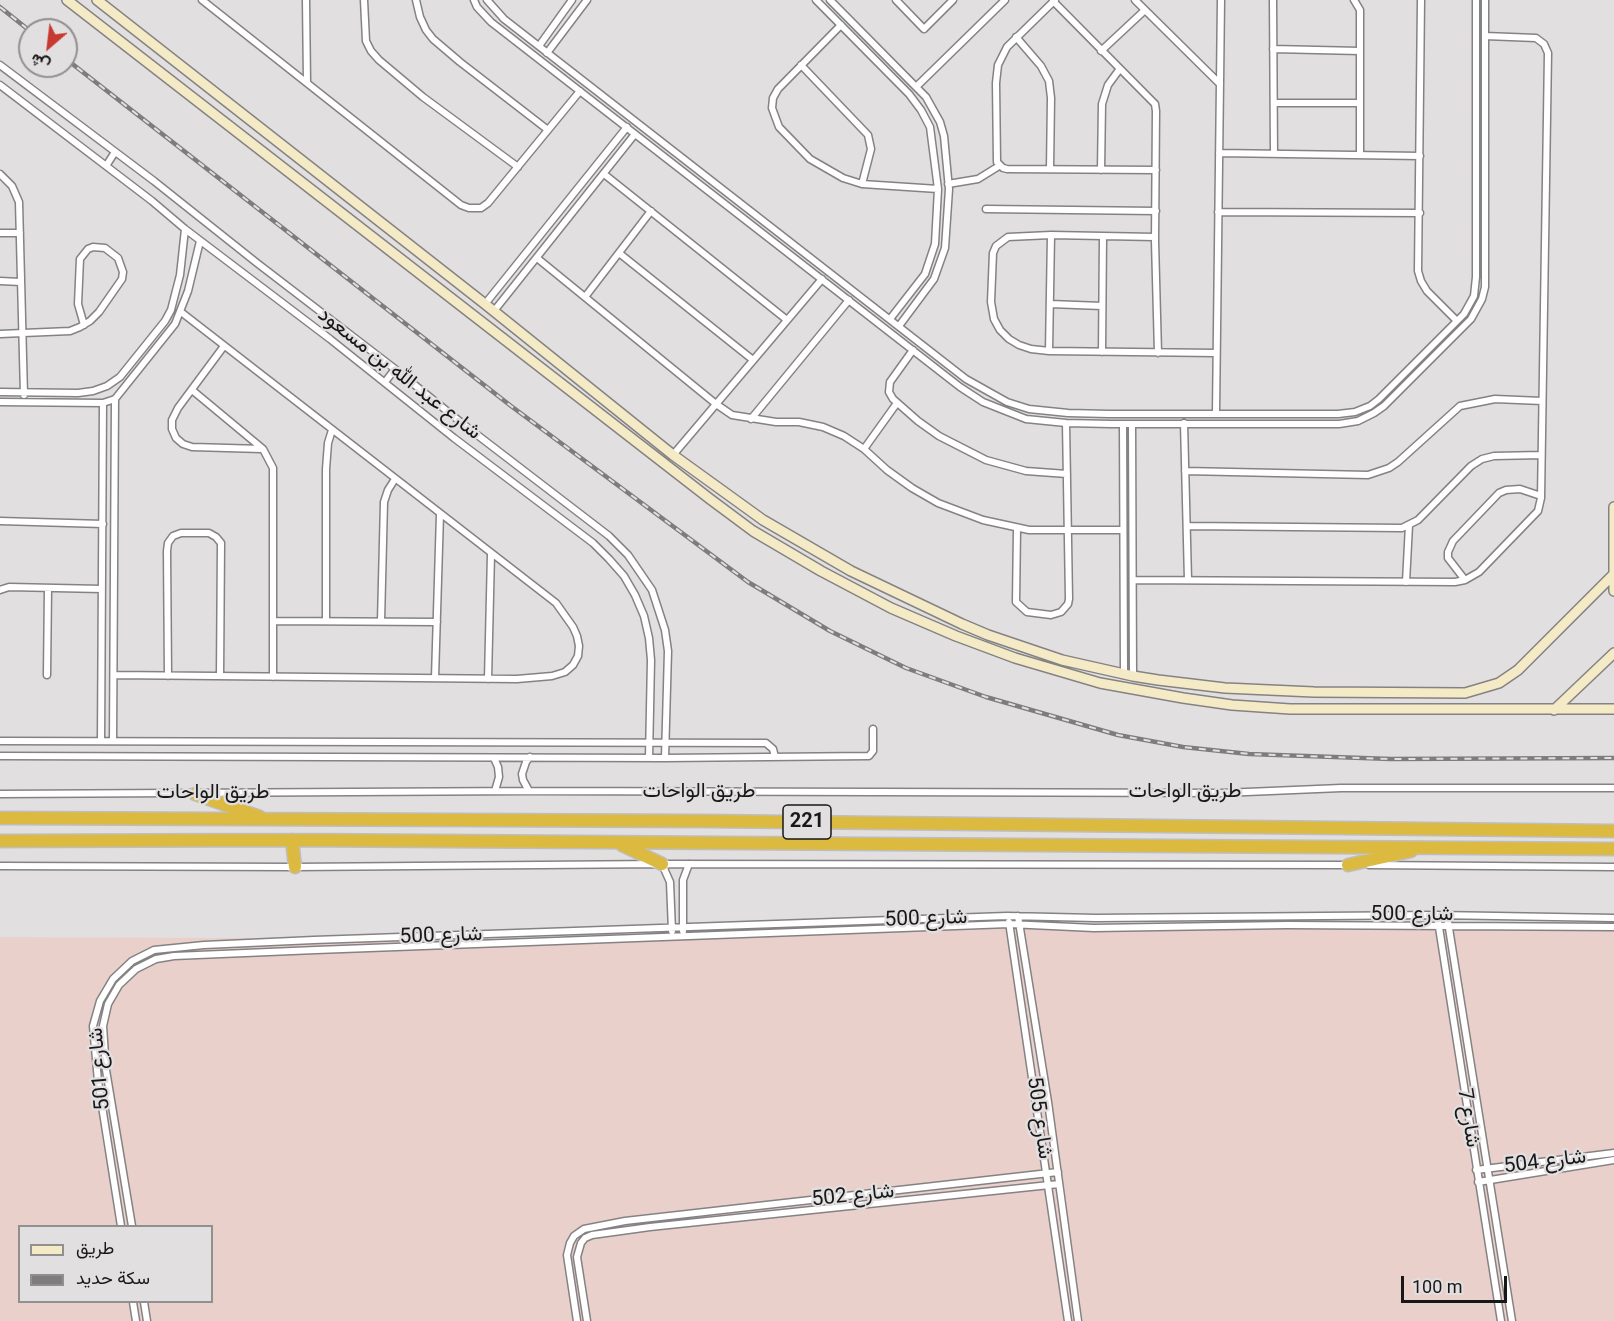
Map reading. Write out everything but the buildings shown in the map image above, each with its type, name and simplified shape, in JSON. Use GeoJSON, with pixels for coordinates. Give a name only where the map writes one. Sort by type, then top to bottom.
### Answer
{"type":"FeatureCollection","features":[{"type":"Feature","properties":{"kind":"highway"},"geometry":{"type":"LineString","coordinates":[[195,794],[269,820]]}},
{"type":"Feature","properties":{"kind":"highway","name":"طريق الواحات"},"geometry":{"type":"LineString","coordinates":[[0,818],[704,821],[1614,831]]}},
{"type":"Feature","properties":{"kind":"highway"},"geometry":{"type":"LineString","coordinates":[[292,840],[295,867]]}},
{"type":"Feature","properties":{"kind":"highway","name":"221"},"geometry":{"type":"LineString","coordinates":[[0,841],[292,840],[1614,849]]}},
{"type":"Feature","properties":{"kind":"highway"},"geometry":{"type":"LineString","coordinates":[[618,843],[662,864]]}},
{"type":"Feature","properties":{"kind":"highway"},"geometry":{"type":"LineString","coordinates":[[1348,865],[1432,846]]}},
{"type":"Feature","properties":{"kind":"street"},"geometry":{"type":"LineString","coordinates":[[67,0],[753,531],[891,608],[984,648],[1060,672],[1133,690],[1232,705],[1290,709],[1614,709]]}},
{"type":"Feature","properties":{"kind":"street"},"geometry":{"type":"LineString","coordinates":[[97,0],[718,488],[763,520],[829,558],[962,624],[1062,660],[1128,676],[1225,688],[1451,694],[1478,691],[1508,678],[1613,575]]}},
{"type":"Feature","properties":{"kind":"street"},"geometry":{"type":"LineString","coordinates":[[202,0],[465,207],[473,209],[485,206],[580,91]]}},
{"type":"Feature","properties":{"kind":"street"},"geometry":{"type":"LineString","coordinates":[[306,0],[307,82]]}},
{"type":"Feature","properties":{"kind":"street"},"geometry":{"type":"LineString","coordinates":[[364,0],[366,41],[379,60],[423,97],[518,167]]}},
{"type":"Feature","properties":{"kind":"street"},"geometry":{"type":"LineString","coordinates":[[416,0],[420,17],[433,39],[548,130]]}},
{"type":"Feature","properties":{"kind":"street"},"geometry":{"type":"LineString","coordinates":[[474,0],[477,7],[491,22],[960,387],[983,402],[1026,418],[1098,424],[1339,424],[1358,421],[1380,410],[1471,319],[1485,287],[1485,0]]}},
{"type":"Feature","properties":{"kind":"street"},"geometry":{"type":"LineString","coordinates":[[487,0],[504,19],[966,379],[1007,402],[1029,409],[1098,414],[1338,414],[1355,412],[1374,402],[1457,321],[1474,296],[1476,0]]}},
{"type":"Feature","properties":{"kind":"street"},"geometry":{"type":"LineString","coordinates":[[539,46],[572,0]]}},
{"type":"Feature","properties":{"kind":"street"},"geometry":{"type":"LineString","coordinates":[[547,53],[587,0]]}},
{"type":"Feature","properties":{"kind":"street"},"geometry":{"type":"LineString","coordinates":[[816,0],[909,94],[930,127],[938,189],[934,244],[925,274],[890,319]]}},
{"type":"Feature","properties":{"kind":"street"},"geometry":{"type":"LineString","coordinates":[[830,0],[930,103],[940,122],[946,150],[947,232],[941,264],[934,279],[899,326]]}},
{"type":"Feature","properties":{"kind":"street"},"geometry":{"type":"LineString","coordinates":[[896,0],[924,29],[953,0]]}},
{"type":"Feature","properties":{"kind":"street"},"geometry":{"type":"LineString","coordinates":[[916,87],[1005,0]]}},
{"type":"Feature","properties":{"kind":"street"},"geometry":{"type":"LineString","coordinates":[[1135,0],[1220,84]]}},
{"type":"Feature","properties":{"kind":"street"},"geometry":{"type":"LineString","coordinates":[[1216,413],[1221,0]]}},
{"type":"Feature","properties":{"kind":"street"},"geometry":{"type":"LineString","coordinates":[[1273,0],[1274,154]]}},
{"type":"Feature","properties":{"kind":"street"},"geometry":{"type":"LineString","coordinates":[[1354,0],[1360,10],[1360,155]]}},
{"type":"Feature","properties":{"kind":"street"},"geometry":{"type":"LineString","coordinates":[[1421,0],[1419,276],[1427,291],[1457,321]]}},
{"type":"Feature","properties":{"kind":"street"},"geometry":{"type":"LineString","coordinates":[[1156,170],[1007,169],[999,166],[996,158],[996,74],[1004,52],[1016,37],[1054,1],[1119,70],[1155,104],[1156,170],[1155,237],[1158,353]]}},
{"type":"Feature","properties":{"kind":"street"},"geometry":{"type":"LineString","coordinates":[[1101,51],[1145,10]]}},
{"type":"Feature","properties":{"kind":"street"},"geometry":{"type":"LineString","coordinates":[[841,25],[778,89],[773,98],[772,108],[779,127],[810,159],[826,170],[862,184],[938,189]]}},
{"type":"Feature","properties":{"kind":"street"},"geometry":{"type":"LineString","coordinates":[[1133,580],[1455,582],[1465,580],[1479,572],[1534,516],[1540,505],[1541,496],[1548,53],[1544,44],[1536,38],[1485,36]]}},
{"type":"Feature","properties":{"kind":"street"},"geometry":{"type":"LineString","coordinates":[[1016,37],[1041,66],[1049,81],[1051,98],[1050,169]]}},
{"type":"Feature","properties":{"kind":"street"},"geometry":{"type":"LineString","coordinates":[[1273,50],[1360,51]]}},
{"type":"Feature","properties":{"kind":"street","name":"شارع عبد الله بن مسعود"},"geometry":{"type":"LineString","coordinates":[[0,64],[609,536],[628,555],[652,590],[665,630],[668,651],[665,758]]}},
{"type":"Feature","properties":{"kind":"street"},"geometry":{"type":"LineString","coordinates":[[801,65],[868,135],[871,149],[862,184]]}},
{"type":"Feature","properties":{"kind":"street"},"geometry":{"type":"LineString","coordinates":[[1101,170],[1102,104],[1108,85],[1119,70]]}},
{"type":"Feature","properties":{"kind":"street","name":"شارع عبد الله بن مسعود"},"geometry":{"type":"LineString","coordinates":[[0,86],[385,382],[447,433],[593,543],[624,576],[644,616],[651,660],[649,758]]}},
{"type":"Feature","properties":{"kind":"street"},"geometry":{"type":"LineString","coordinates":[[1274,103],[1360,103]]}},
{"type":"Feature","properties":{"kind":"street"},"geometry":{"type":"LineString","coordinates":[[1476,111],[1485,111]]}},
{"type":"Feature","properties":{"kind":"street"},"geometry":{"type":"LineString","coordinates":[[486,304],[627,128]]}},
{"type":"Feature","properties":{"kind":"street"},"geometry":{"type":"LineString","coordinates":[[494,311],[635,134]]}},
{"type":"Feature","properties":{"kind":"street"},"geometry":{"type":"LineString","coordinates":[[106,166],[115,152]]}},
{"type":"Feature","properties":{"kind":"street"},"geometry":{"type":"LineString","coordinates":[[1219,153],[1420,156]]}},
{"type":"Feature","properties":{"kind":"street"},"geometry":{"type":"LineString","coordinates":[[948,184],[978,179],[999,166]]}},
{"type":"Feature","properties":{"kind":"street"},"geometry":{"type":"LineString","coordinates":[[0,174],[17,194],[24,402]]}},
{"type":"Feature","properties":{"kind":"street"},"geometry":{"type":"LineString","coordinates":[[604,174],[787,320]]}},
{"type":"Feature","properties":{"kind":"street"},"geometry":{"type":"LineString","coordinates":[[352,221],[363,208]]}},
{"type":"Feature","properties":{"kind":"street"},"geometry":{"type":"LineString","coordinates":[[986,209],[1156,211]]}},
{"type":"Feature","properties":{"kind":"street"},"geometry":{"type":"LineString","coordinates":[[585,297],[651,211]]}},
{"type":"Feature","properties":{"kind":"street"},"geometry":{"type":"LineString","coordinates":[[1218,212],[1420,213]]}},
{"type":"Feature","properties":{"kind":"street"},"geometry":{"type":"LineString","coordinates":[[0,392],[78,393],[107,386],[120,377],[165,321],[175,298],[180,275],[185,229]]}},
{"type":"Feature","properties":{"kind":"street"},"geometry":{"type":"LineString","coordinates":[[0,233],[20,233]]}},
{"type":"Feature","properties":{"kind":"street"},"geometry":{"type":"LineString","coordinates":[[1155,237],[1016,235],[1008,237],[996,246],[992,261],[994,320],[1009,339],[1019,345],[1049,351],[1216,353]]}},
{"type":"Feature","properties":{"kind":"street"},"geometry":{"type":"LineString","coordinates":[[1049,351],[1051,235]]}},
{"type":"Feature","properties":{"kind":"street"},"geometry":{"type":"LineString","coordinates":[[1102,352],[1103,237]]}},
{"type":"Feature","properties":{"kind":"street"},"geometry":{"type":"LineString","coordinates":[[0,402],[103,403],[115,399],[175,324],[188,291],[200,241]]}},
{"type":"Feature","properties":{"kind":"street"},"geometry":{"type":"LineString","coordinates":[[0,334],[70,331],[84,325],[99,312],[122,279],[122,264],[105,248],[88,249],[80,258],[78,265],[78,304],[84,325]]}},
{"type":"Feature","properties":{"kind":"street"},"geometry":{"type":"LineString","coordinates":[[619,253],[753,360]]}},
{"type":"Feature","properties":{"kind":"street"},"geometry":{"type":"LineString","coordinates":[[1476,256],[1485,256]]}},
{"type":"Feature","properties":{"kind":"street"},"geometry":{"type":"LineString","coordinates":[[537,258],[732,415],[751,419],[799,422],[823,427],[844,436],[864,449],[912,488],[938,503],[967,515],[1017,528],[1123,530]]}},
{"type":"Feature","properties":{"kind":"street"},"geometry":{"type":"LineString","coordinates":[[673,454],[822,279]]}},
{"type":"Feature","properties":{"kind":"street"},"geometry":{"type":"LineString","coordinates":[[0,281],[21,282]]}},
{"type":"Feature","properties":{"kind":"street"},"geometry":{"type":"LineString","coordinates":[[751,419],[849,300]]}},
{"type":"Feature","properties":{"kind":"street"},"geometry":{"type":"LineString","coordinates":[[1050,304],[1102,306]]}},
{"type":"Feature","properties":{"kind":"street"},"geometry":{"type":"LineString","coordinates":[[114,675],[488,679],[543,677],[565,672],[578,656],[579,646],[573,627],[556,603],[181,312]]}},
{"type":"Feature","properties":{"kind":"street"},"geometry":{"type":"LineString","coordinates":[[224,346],[178,408],[172,420],[172,429],[176,438],[192,447],[263,449]]}},
{"type":"Feature","properties":{"kind":"street"},"geometry":{"type":"LineString","coordinates":[[142,350],[151,356]]}},
{"type":"Feature","properties":{"kind":"street"},"geometry":{"type":"LineString","coordinates":[[913,350],[889,387],[891,396],[897,403],[939,436],[962,450],[986,460],[1026,471],[1067,474]]}},
{"type":"Feature","properties":{"kind":"street"},"geometry":{"type":"LineString","coordinates":[[385,382],[395,369]]}},
{"type":"Feature","properties":{"kind":"street"},"geometry":{"type":"LineString","coordinates":[[1404,373],[1410,380]]}},
{"type":"Feature","properties":{"kind":"street"},"geometry":{"type":"LineString","coordinates":[[192,390],[263,449],[269,458],[274,478],[273,677]]}},
{"type":"Feature","properties":{"kind":"street"},"geometry":{"type":"LineString","coordinates":[[113,741],[115,399]]}},
{"type":"Feature","properties":{"kind":"street"},"geometry":{"type":"LineString","coordinates":[[1185,471],[1368,475],[1389,468],[1398,462],[1460,406],[1495,399],[1542,400]]}},
{"type":"Feature","properties":{"kind":"street"},"geometry":{"type":"LineString","coordinates":[[101,741],[103,403]]}},
{"type":"Feature","properties":{"kind":"street"},"geometry":{"type":"LineString","coordinates":[[864,449],[897,403]]}},
{"type":"Feature","properties":{"kind":"street"},"geometry":{"type":"LineString","coordinates":[[1098,414],[1098,424]]}},
{"type":"Feature","properties":{"kind":"street"},"geometry":{"type":"LineString","coordinates":[[1278,414],[1278,423]]}},
{"type":"Feature","properties":{"kind":"street"},"geometry":{"type":"LineString","coordinates":[[1017,528],[1016,602],[1026,612],[1051,615],[1061,612],[1069,599],[1066,423]]}},
{"type":"Feature","properties":{"kind":"street"},"geometry":{"type":"LineString","coordinates":[[1184,423],[1188,580]]}},
{"type":"Feature","properties":{"kind":"street"},"geometry":{"type":"LineString","coordinates":[[1123,424],[1123,530],[1128,676]]}},
{"type":"Feature","properties":{"kind":"street"},"geometry":{"type":"LineString","coordinates":[[1128,676],[1133,580],[1132,424]]}},
{"type":"Feature","properties":{"kind":"street"},"geometry":{"type":"LineString","coordinates":[[326,621],[326,469],[328,443],[332,430]]}},
{"type":"Feature","properties":{"kind":"street"},"geometry":{"type":"LineString","coordinates":[[1187,526],[1395,529],[1418,520],[1472,466],[1482,459],[1494,456],[1541,455]]}},
{"type":"Feature","properties":{"kind":"street"},"geometry":{"type":"LineString","coordinates":[[381,621],[384,502],[395,479]]}},
{"type":"Feature","properties":{"kind":"street"},"geometry":{"type":"LineString","coordinates":[[710,499],[718,488]]}},
{"type":"Feature","properties":{"kind":"street"},"geometry":{"type":"LineString","coordinates":[[1465,580],[1448,558],[1448,552],[1454,541],[1499,493],[1520,489],[1541,496]]}},
{"type":"Feature","properties":{"kind":"street"},"geometry":{"type":"LineString","coordinates":[[1614,507],[1614,591]]}},
{"type":"Feature","properties":{"kind":"street"},"geometry":{"type":"LineString","coordinates":[[435,678],[440,514]]}},
{"type":"Feature","properties":{"kind":"street"},"geometry":{"type":"LineString","coordinates":[[0,521],[103,524]]}},
{"type":"Feature","properties":{"kind":"street"},"geometry":{"type":"LineString","coordinates":[[1406,582],[1408,525]]}},
{"type":"Feature","properties":{"kind":"street"},"geometry":{"type":"LineString","coordinates":[[168,676],[167,551],[168,543],[174,536],[181,533],[209,533],[221,543],[220,676]]}},
{"type":"Feature","properties":{"kind":"street"},"geometry":{"type":"LineString","coordinates":[[488,679],[491,554]]}},
{"type":"Feature","properties":{"kind":"street"},"geometry":{"type":"LineString","coordinates":[[0,590],[9,587],[102,589]]}},
{"type":"Feature","properties":{"kind":"street"},"geometry":{"type":"LineString","coordinates":[[47,675],[48,588]]}},
{"type":"Feature","properties":{"kind":"street"},"geometry":{"type":"LineString","coordinates":[[273,621],[437,622]]}},
{"type":"Feature","properties":{"kind":"street"},"geometry":{"type":"LineString","coordinates":[[1554,710],[1614,653]]}},
{"type":"Feature","properties":{"kind":"street"},"geometry":{"type":"LineString","coordinates":[[1451,694],[1451,710]]}},
{"type":"Feature","properties":{"kind":"street"},"geometry":{"type":"LineString","coordinates":[[0,756],[665,758],[869,756],[873,751],[873,729]]}},
{"type":"Feature","properties":{"kind":"street"},"geometry":{"type":"LineString","coordinates":[[0,741],[766,743],[773,749],[775,757]]}},
{"type":"Feature","properties":{"kind":"street"},"geometry":{"type":"LineString","coordinates":[[157,758],[158,741]]}},
{"type":"Feature","properties":{"kind":"street"},"geometry":{"type":"LineString","coordinates":[[530,757],[522,774],[525,786],[530,791]]}},
{"type":"Feature","properties":{"kind":"street"},"geometry":{"type":"LineString","coordinates":[[494,758],[500,777],[495,791]]}},
{"type":"Feature","properties":{"kind":"street","name":"طريق الواحات"},"geometry":{"type":"LineString","coordinates":[[0,794],[495,791],[1223,793],[1341,788],[1614,788]]}},
{"type":"Feature","properties":{"kind":"street"},"geometry":{"type":"LineString","coordinates":[[662,864],[670,882],[672,938]]}},
{"type":"Feature","properties":{"kind":"street"},"geometry":{"type":"LineString","coordinates":[[683,938],[683,880],[689,864]]}},
{"type":"Feature","properties":{"kind":"street","name":"221"},"geometry":{"type":"LineString","coordinates":[[0,866],[295,867],[689,864],[1614,867]]}},
{"type":"Feature","properties":{"kind":"street","name":"شارع 7"},"geometry":{"type":"LineString","coordinates":[[1437,915],[1501,1321]]}},
{"type":"Feature","properties":{"kind":"street","name":"شارع 500"},"geometry":{"type":"LineString","coordinates":[[239,945],[1007,916],[1096,918],[1447,915],[1613,918]]}},
{"type":"Feature","properties":{"kind":"street","name":"شارع 7"},"geometry":{"type":"LineString","coordinates":[[1447,915],[1512,1321]]}},
{"type":"Feature","properties":{"kind":"street","name":"شارع 505"},"geometry":{"type":"LineString","coordinates":[[1007,916],[1068,1321]]}},
{"type":"Feature","properties":{"kind":"street","name":"شارع 505"},"geometry":{"type":"LineString","coordinates":[[1018,916],[1058,1172],[1078,1321]]}},
{"type":"Feature","properties":{"kind":"street"},"geometry":{"type":"LineString","coordinates":[[1510,916],[1510,926]]}},
{"type":"Feature","properties":{"kind":"street"},"geometry":{"type":"LineString","coordinates":[[1613,918],[1613,927]]}},
{"type":"Feature","properties":{"kind":"street","name":"شارع 500"},"geometry":{"type":"LineString","coordinates":[[239,954],[1009,924],[1094,928],[1439,924],[1613,927]]}},
{"type":"Feature","properties":{"kind":"street"},"geometry":{"type":"LineString","coordinates":[[743,925],[743,934]]}},
{"type":"Feature","properties":{"kind":"street"},"geometry":{"type":"LineString","coordinates":[[573,931],[573,941]]}},
{"type":"Feature","properties":{"kind":"street"},"geometry":{"type":"LineString","coordinates":[[518,933],[519,943]]}},
{"type":"Feature","properties":{"kind":"street"},"geometry":{"type":"LineString","coordinates":[[382,938],[382,947]]}},
{"type":"Feature","properties":{"kind":"street","name":"شارع 501"},"geometry":{"type":"LineString","coordinates":[[121,1225],[93,1039],[93,1026],[100,1001],[113,979],[132,961],[154,950],[204,945],[239,945]]}},
{"type":"Feature","properties":{"kind":"street"},"geometry":{"type":"LineString","coordinates":[[239,945],[239,954]]}},
{"type":"Feature","properties":{"kind":"street"},"geometry":{"type":"LineString","coordinates":[[154,950],[156,958]]}},
{"type":"Feature","properties":{"kind":"street","name":"شارع 501"},"geometry":{"type":"LineString","coordinates":[[132,1225],[106,1070],[103,1026],[108,1004],[119,985],[136,969],[156,958],[239,954]]}},
{"type":"Feature","properties":{"kind":"street","name":"شارع 504"},"geometry":{"type":"LineString","coordinates":[[1476,1170],[1614,1153]]}},
{"type":"Feature","properties":{"kind":"street","name":"شارع 504"},"geometry":{"type":"LineString","coordinates":[[1478,1182],[1614,1160]]}},
{"type":"Feature","properties":{"kind":"street"},"geometry":{"type":"LineString","coordinates":[[1553,1162],[1555,1170]]}},
{"type":"Feature","properties":{"kind":"street","name":"شارع 502"},"geometry":{"type":"LineString","coordinates":[[577,1321],[567,1255],[574,1236],[584,1229],[648,1218],[1058,1172]]}},
{"type":"Feature","properties":{"kind":"street","name":"شارع 502"},"geometry":{"type":"LineString","coordinates":[[586,1321],[577,1263],[581,1243],[592,1235],[1059,1184]]}},
{"type":"Feature","properties":{"kind":"street"},"geometry":{"type":"LineString","coordinates":[[715,1211],[716,1221]]}},
{"type":"Feature","properties":{"kind":"street"},"geometry":{"type":"LineString","coordinates":[[648,1218],[650,1227]]}},
{"type":"Feature","properties":{"kind":"street"},"geometry":{"type":"LineString","coordinates":[[133,1303],[136,1321]]}},
{"type":"Feature","properties":{"kind":"street"},"geometry":{"type":"LineString","coordinates":[[144,1303],[147,1321]]}},
{"type":"Feature","properties":{"kind":"shaded area"},"geometry":{"type":"Polygon","coordinates":[[[1614,921],[1614,1321],[0,1321],[0,937],[687,940],[1005,928],[1614,921]]]}},
{"type":"Feature","properties":{"kind":"railway"},"geometry":{"type":"LineString","coordinates":[[0,7],[18,21]]}},
{"type":"Feature","properties":{"kind":"railway"},"geometry":{"type":"LineString","coordinates":[[78,68],[511,406],[748,582],[830,631],[906,668],[986,697],[1118,735],[1183,747],[1249,754],[1391,759],[1614,758]]}}]}
